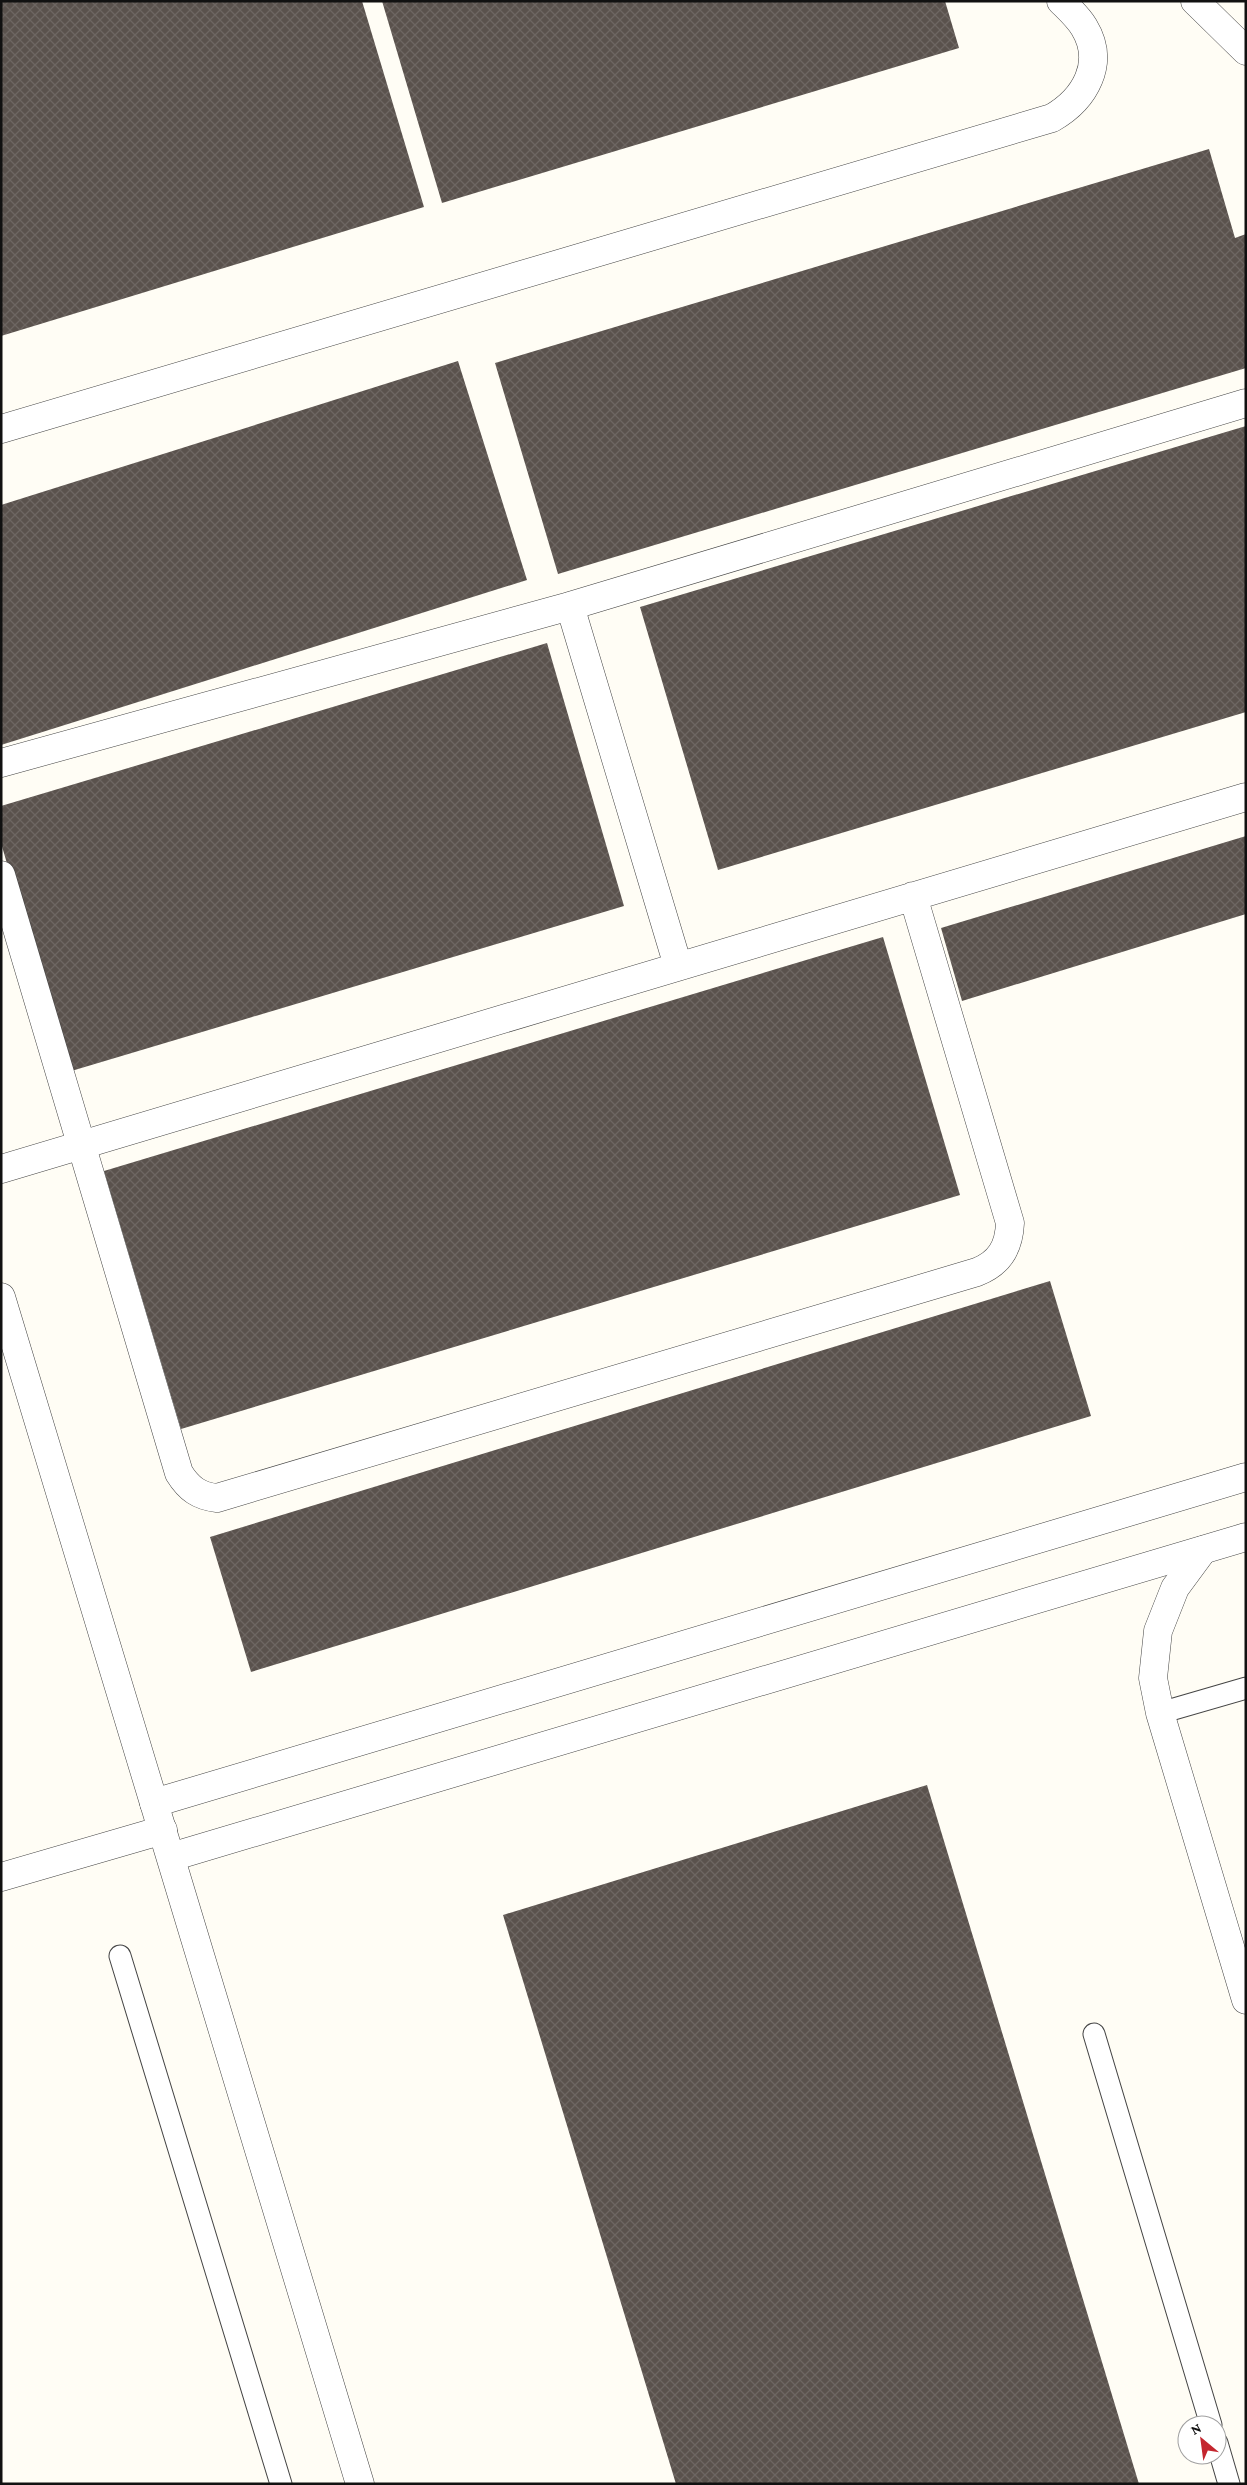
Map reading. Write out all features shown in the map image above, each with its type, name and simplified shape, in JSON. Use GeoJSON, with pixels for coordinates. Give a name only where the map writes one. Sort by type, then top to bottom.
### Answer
{"type":"FeatureCollection","features":[{"type":"Feature","properties":{"kind":"street"},"geometry":{"type":"LineString","coordinates":[[1,429],[1052,118],[1077,100],[1091,73],[1092,57],[1090,42],[1085,28],[1061,1]]}},
{"type":"Feature","properties":{"kind":"street"},"geometry":{"type":"LineString","coordinates":[[1195,1],[1246,51]]}},
{"type":"Feature","properties":{"kind":"street"},"geometry":{"type":"LineString","coordinates":[[1,763],[570,606],[1246,403]]}},
{"type":"Feature","properties":{"kind":"street"},"geometry":{"type":"LineString","coordinates":[[570,606],[678,966]]}},
{"type":"Feature","properties":{"kind":"street"},"geometry":{"type":"LineString","coordinates":[[1,1169],[1246,797]]}},
{"type":"Feature","properties":{"kind":"street"},"geometry":{"type":"LineString","coordinates":[[1,875],[179,1473],[185,1483],[194,1491],[205,1496],[218,1498],[977,1272],[989,1267],[999,1259],[1006,1248],[1010,1223],[913,896]]}},
{"type":"Feature","properties":{"kind":"street"},"geometry":{"type":"LineString","coordinates":[[1,1297],[360,2484]]}},
{"type":"Feature","properties":{"kind":"street"},"geometry":{"type":"LineString","coordinates":[[154,1803],[1246,1477]]}},
{"type":"Feature","properties":{"kind":"street"},"geometry":{"type":"LineString","coordinates":[[171,1857],[1246,1536]]}},
{"type":"Feature","properties":{"kind":"street"},"geometry":{"type":"LineString","coordinates":[[1203,1550],[1175,1588],[1158,1631],[1153,1678],[1160,1713],[1246,2000]]}},
{"type":"Feature","properties":{"kind":"street"},"geometry":{"type":"LineString","coordinates":[[1,1877],[163,1830]]}},
{"type":"Feature","properties":{"kind":"lane"},"geometry":{"type":"LineString","coordinates":[[1160,1713],[1246,1688]]}},
{"type":"Feature","properties":{"kind":"lane"},"geometry":{"type":"LineString","coordinates":[[120,1956],[281,2484]]}},
{"type":"Feature","properties":{"kind":"lane"},"geometry":{"type":"LineString","coordinates":[[1094,2034],[1209,2415]]}},
{"type":"Feature","properties":{"kind":"lane"},"geometry":{"type":"LineString","coordinates":[[1223,2465],[1229,2484]]}},
{"type":"Feature","properties":{"kind":"building"},"geometry":{"type":"Polygon","coordinates":[[[1,1],[362,1],[424,207],[1,336],[1,1]]]}},
{"type":"Feature","properties":{"kind":"building"},"geometry":{"type":"Polygon","coordinates":[[[382,1],[945,1],[959,48],[442,203],[382,1]]]}},
{"type":"Feature","properties":{"kind":"building"},"geometry":{"type":"Polygon","coordinates":[[[1209,149],[1235,238],[1246,234],[1246,368],[558,574],[495,363],[1209,149]]]}},
{"type":"Feature","properties":{"kind":"building"},"geometry":{"type":"Polygon","coordinates":[[[458,361],[527,580],[1,745],[1,505],[458,361]]]}},
{"type":"Feature","properties":{"kind":"building"},"geometry":{"type":"Polygon","coordinates":[[[1246,426],[1246,712],[718,870],[640,607],[1246,426]]]}},
{"type":"Feature","properties":{"kind":"building"},"geometry":{"type":"Polygon","coordinates":[[[547,643],[624,906],[68,1072],[1,843],[1,806],[547,643]]]}},
{"type":"Feature","properties":{"kind":"building"},"geometry":{"type":"Polygon","coordinates":[[[1246,836],[1246,914],[962,1001],[941,928],[1246,836]]]}},
{"type":"Feature","properties":{"kind":"building"},"geometry":{"type":"Polygon","coordinates":[[[883,937],[960,1195],[181,1429],[104,1171],[883,937]]]}},
{"type":"Feature","properties":{"kind":"building"},"geometry":{"type":"Polygon","coordinates":[[[1050,1281],[1091,1416],[251,1672],[210,1537],[1050,1281]]]}},
{"type":"Feature","properties":{"kind":"building"},"geometry":{"type":"Polygon","coordinates":[[[927,1785],[1139,2484],[676,2484],[503,1915],[927,1785]]]}}]}
